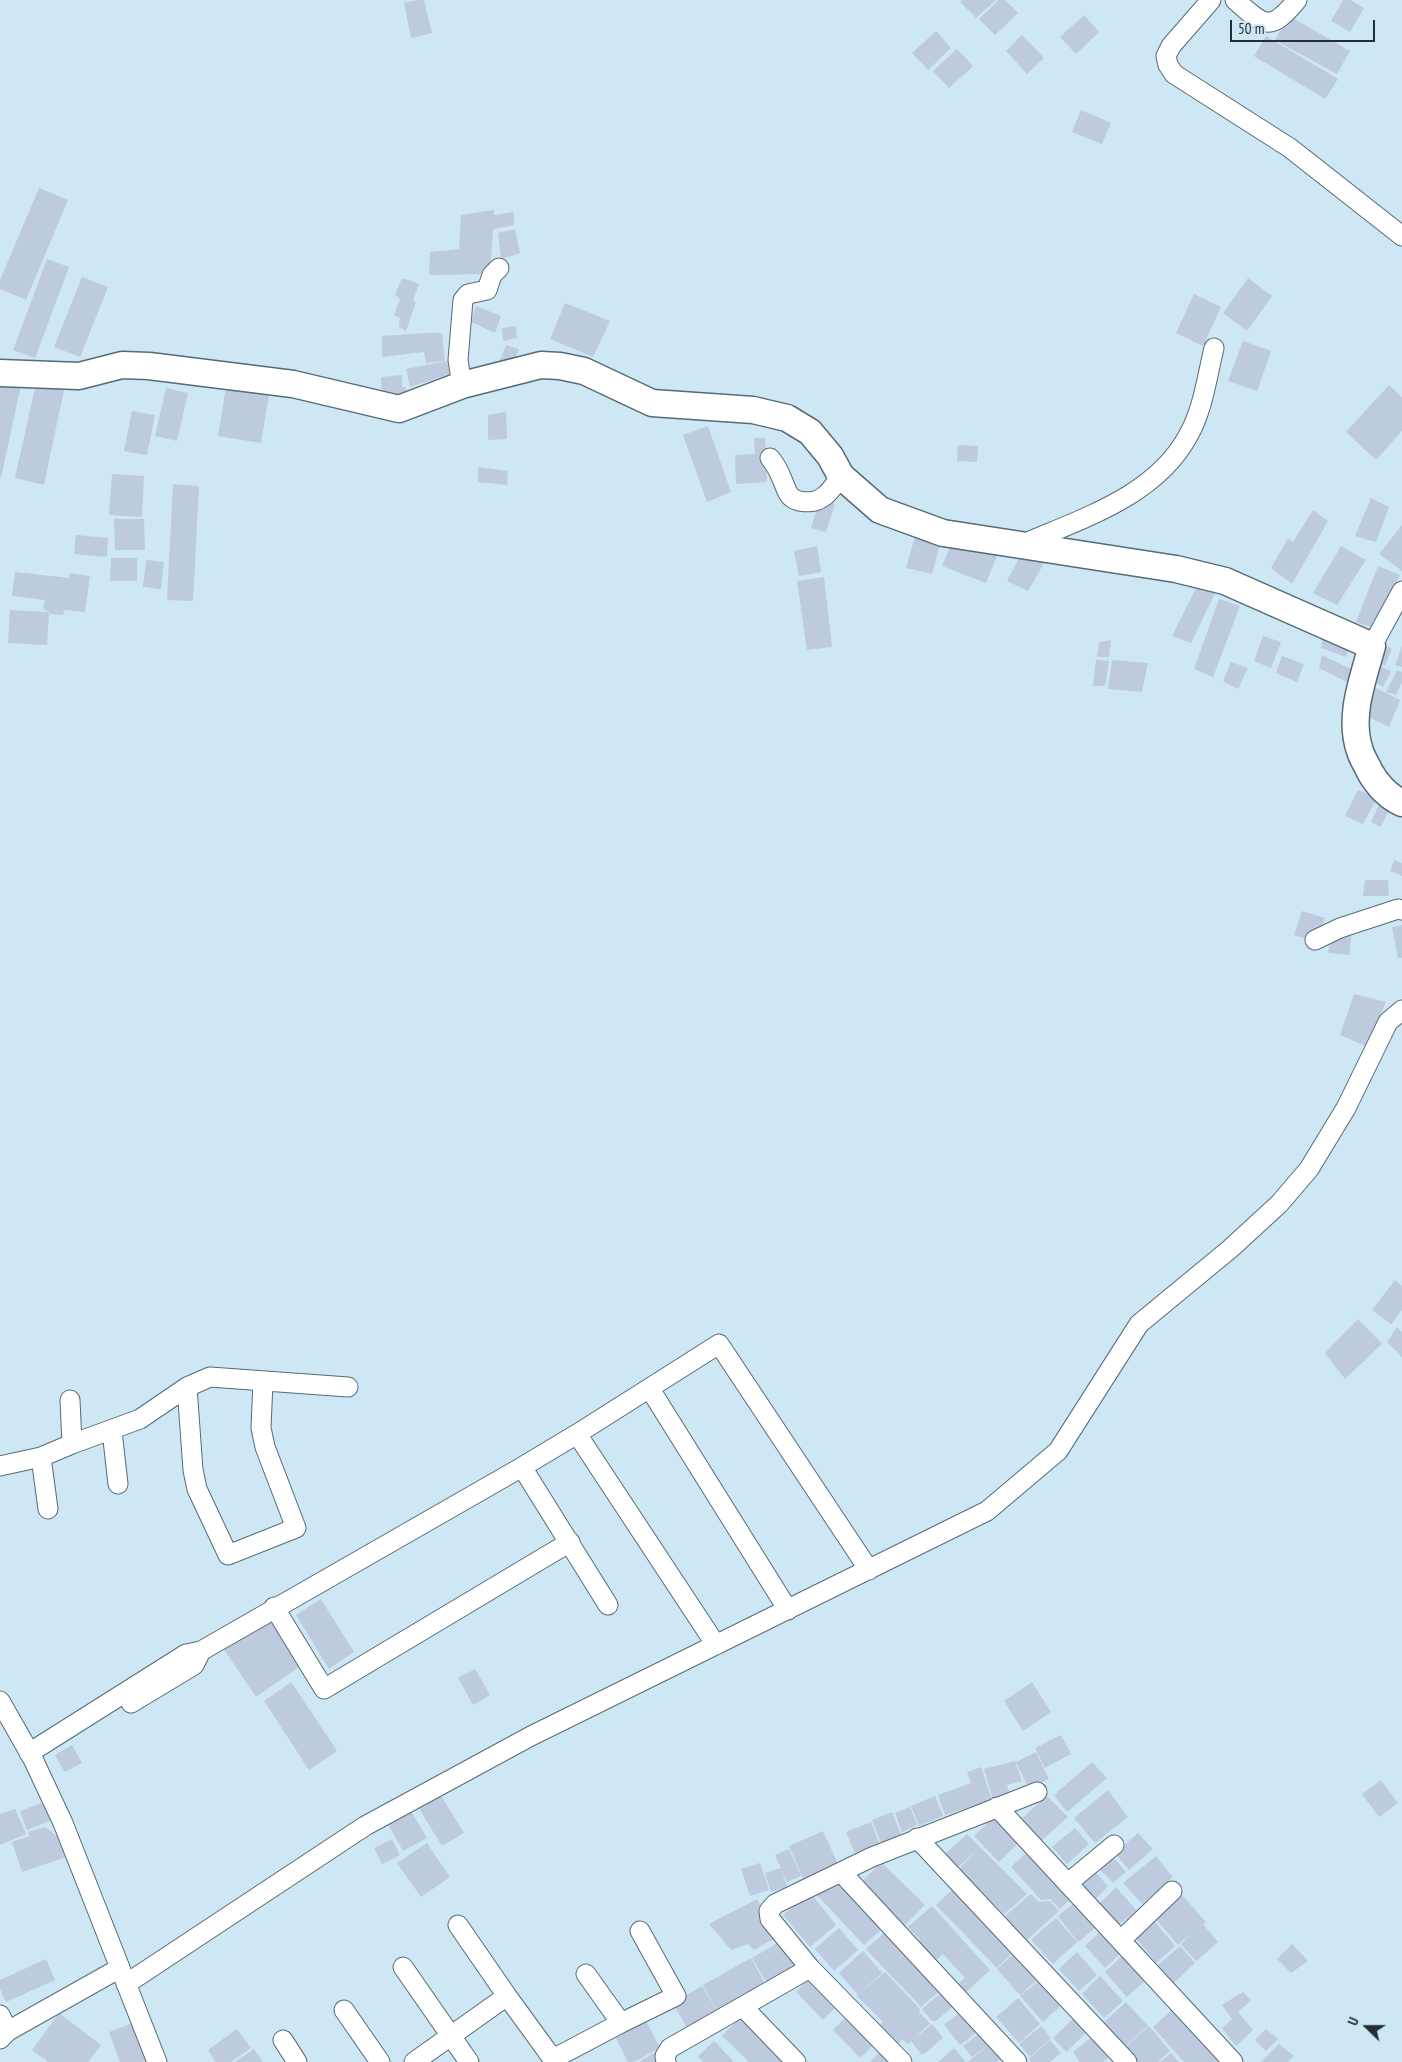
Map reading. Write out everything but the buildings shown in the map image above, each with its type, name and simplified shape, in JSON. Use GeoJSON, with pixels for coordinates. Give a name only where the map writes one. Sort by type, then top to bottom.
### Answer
{"type":"FeatureCollection","features":[{"type":"Feature","properties":{"kind":"street"},"geometry":{"type":"LineString","coordinates":[[1211,0],[1171,46],[1166,56],[1168,65],[1174,74],[1290,148],[1402,236]]}},
{"type":"Feature","properties":{"kind":"street"},"geometry":{"type":"LineString","coordinates":[[1235,0],[1258,20],[1268,23],[1282,18],[1297,0]]}},
{"type":"Feature","properties":{"kind":"street"},"geometry":{"type":"LineString","coordinates":[[462,385],[458,360],[463,300],[468,294],[488,290],[492,275],[499,268]]}},
{"type":"Feature","properties":{"kind":"street"},"geometry":{"type":"LineString","coordinates":[[1020,545],[1105,509],[1168,466],[1188,436],[1202,402],[1214,348]]}},
{"type":"Feature","properties":{"kind":"street"},"geometry":{"type":"LineString","coordinates":[[0,373],[79,376],[122,365],[149,366],[293,384],[398,409],[462,385],[541,366],[560,366],[584,371],[652,403],[752,410],[786,418],[810,432],[830,456],[841,476],[880,510],[943,532],[1176,569],[1225,582],[1372,646]]}},
{"type":"Feature","properties":{"kind":"street"},"geometry":{"type":"LineString","coordinates":[[770,458],[780,470],[789,495],[800,501],[811,502],[824,497],[841,476]]}},
{"type":"Feature","properties":{"kind":"street"},"geometry":{"type":"LineString","coordinates":[[1402,591],[1372,646],[1358,698],[1356,728],[1360,751],[1378,786],[1393,799],[1402,803]]}},
{"type":"Feature","properties":{"kind":"street"},"geometry":{"type":"LineString","coordinates":[[1315,940],[1347,925],[1402,910]]}},
{"type":"Feature","properties":{"kind":"street"},"geometry":{"type":"LineString","coordinates":[[3,2028],[123,1976],[364,1826],[531,1736],[987,1511],[1058,1451],[1139,1324],[1230,1250],[1279,1204],[1309,1169],[1338,1123],[1388,1022],[1402,1010]]}},
{"type":"Feature","properties":{"kind":"street"},"geometry":{"type":"LineString","coordinates":[[32,1758],[194,1665],[201,1651],[274,1607],[522,1467],[650,1389],[719,1344],[869,1570]]}},
{"type":"Feature","properties":{"kind":"street"},"geometry":{"type":"LineString","coordinates":[[0,1466],[41,1457],[140,1419],[187,1387],[210,1376],[348,1387]]}},
{"type":"Feature","properties":{"kind":"street"},"geometry":{"type":"LineString","coordinates":[[187,1387],[193,1470],[197,1489],[228,1555],[296,1528],[265,1447],[261,1428],[263,1380]]}},
{"type":"Feature","properties":{"kind":"street"},"geometry":{"type":"LineString","coordinates":[[650,1389],[788,1610]]}},
{"type":"Feature","properties":{"kind":"street"},"geometry":{"type":"LineString","coordinates":[[70,1400],[72,1444]]}},
{"type":"Feature","properties":{"kind":"street"},"geometry":{"type":"LineString","coordinates":[[112,1431],[118,1484]]}},
{"type":"Feature","properties":{"kind":"street"},"geometry":{"type":"LineString","coordinates":[[577,1434],[716,1645]]}},
{"type":"Feature","properties":{"kind":"street"},"geometry":{"type":"LineString","coordinates":[[41,1457],[48,1509]]}},
{"type":"Feature","properties":{"kind":"street"},"geometry":{"type":"LineString","coordinates":[[522,1467],[608,1605]]}},
{"type":"Feature","properties":{"kind":"street"},"geometry":{"type":"LineString","coordinates":[[274,1607],[324,1689],[570,1542]]}},
{"type":"Feature","properties":{"kind":"street"},"geometry":{"type":"LineString","coordinates":[[0,1701],[32,1758],[63,1824],[157,2062]]}},
{"type":"Feature","properties":{"kind":"street"},"geometry":{"type":"LineString","coordinates":[[902,2062],[810,1968],[770,1919],[769,1911],[775,1904],[917,1838],[1037,1792]]}},
{"type":"Feature","properties":{"kind":"street"},"geometry":{"type":"LineString","coordinates":[[997,1807],[1233,2062]]}},
{"type":"Feature","properties":{"kind":"street"},"geometry":{"type":"LineString","coordinates":[[917,1838],[1127,2062]]}},
{"type":"Feature","properties":{"kind":"street"},"geometry":{"type":"LineString","coordinates":[[1068,1883],[1114,1844]]}},
{"type":"Feature","properties":{"kind":"street"},"geometry":{"type":"LineString","coordinates":[[841,1872],[1017,2062]]}},
{"type":"Feature","properties":{"kind":"street"},"geometry":{"type":"LineString","coordinates":[[1120,1940],[1172,1891]]}},
{"type":"Feature","properties":{"kind":"street"},"geometry":{"type":"LineString","coordinates":[[458,1925],[554,2061],[621,2023],[676,1996],[640,1930]]}},
{"type":"Feature","properties":{"kind":"street"},"geometry":{"type":"LineString","coordinates":[[402,1967],[469,2062]]}},
{"type":"Feature","properties":{"kind":"street"},"geometry":{"type":"LineString","coordinates":[[666,2062],[665,2056],[670,2048],[810,1968]]}},
{"type":"Feature","properties":{"kind":"street"},"geometry":{"type":"LineString","coordinates":[[586,1974],[621,2023]]}},
{"type":"Feature","properties":{"kind":"street"},"geometry":{"type":"LineString","coordinates":[[414,2062],[507,1996]]}},
{"type":"Feature","properties":{"kind":"street"},"geometry":{"type":"LineString","coordinates":[[743,2007],[796,2062]]}},
{"type":"Feature","properties":{"kind":"street"},"geometry":{"type":"LineString","coordinates":[[344,2010],[380,2062]]}},
{"type":"Feature","properties":{"kind":"street"},"geometry":{"type":"LineString","coordinates":[[282,2040],[297,2062]]}}]}
